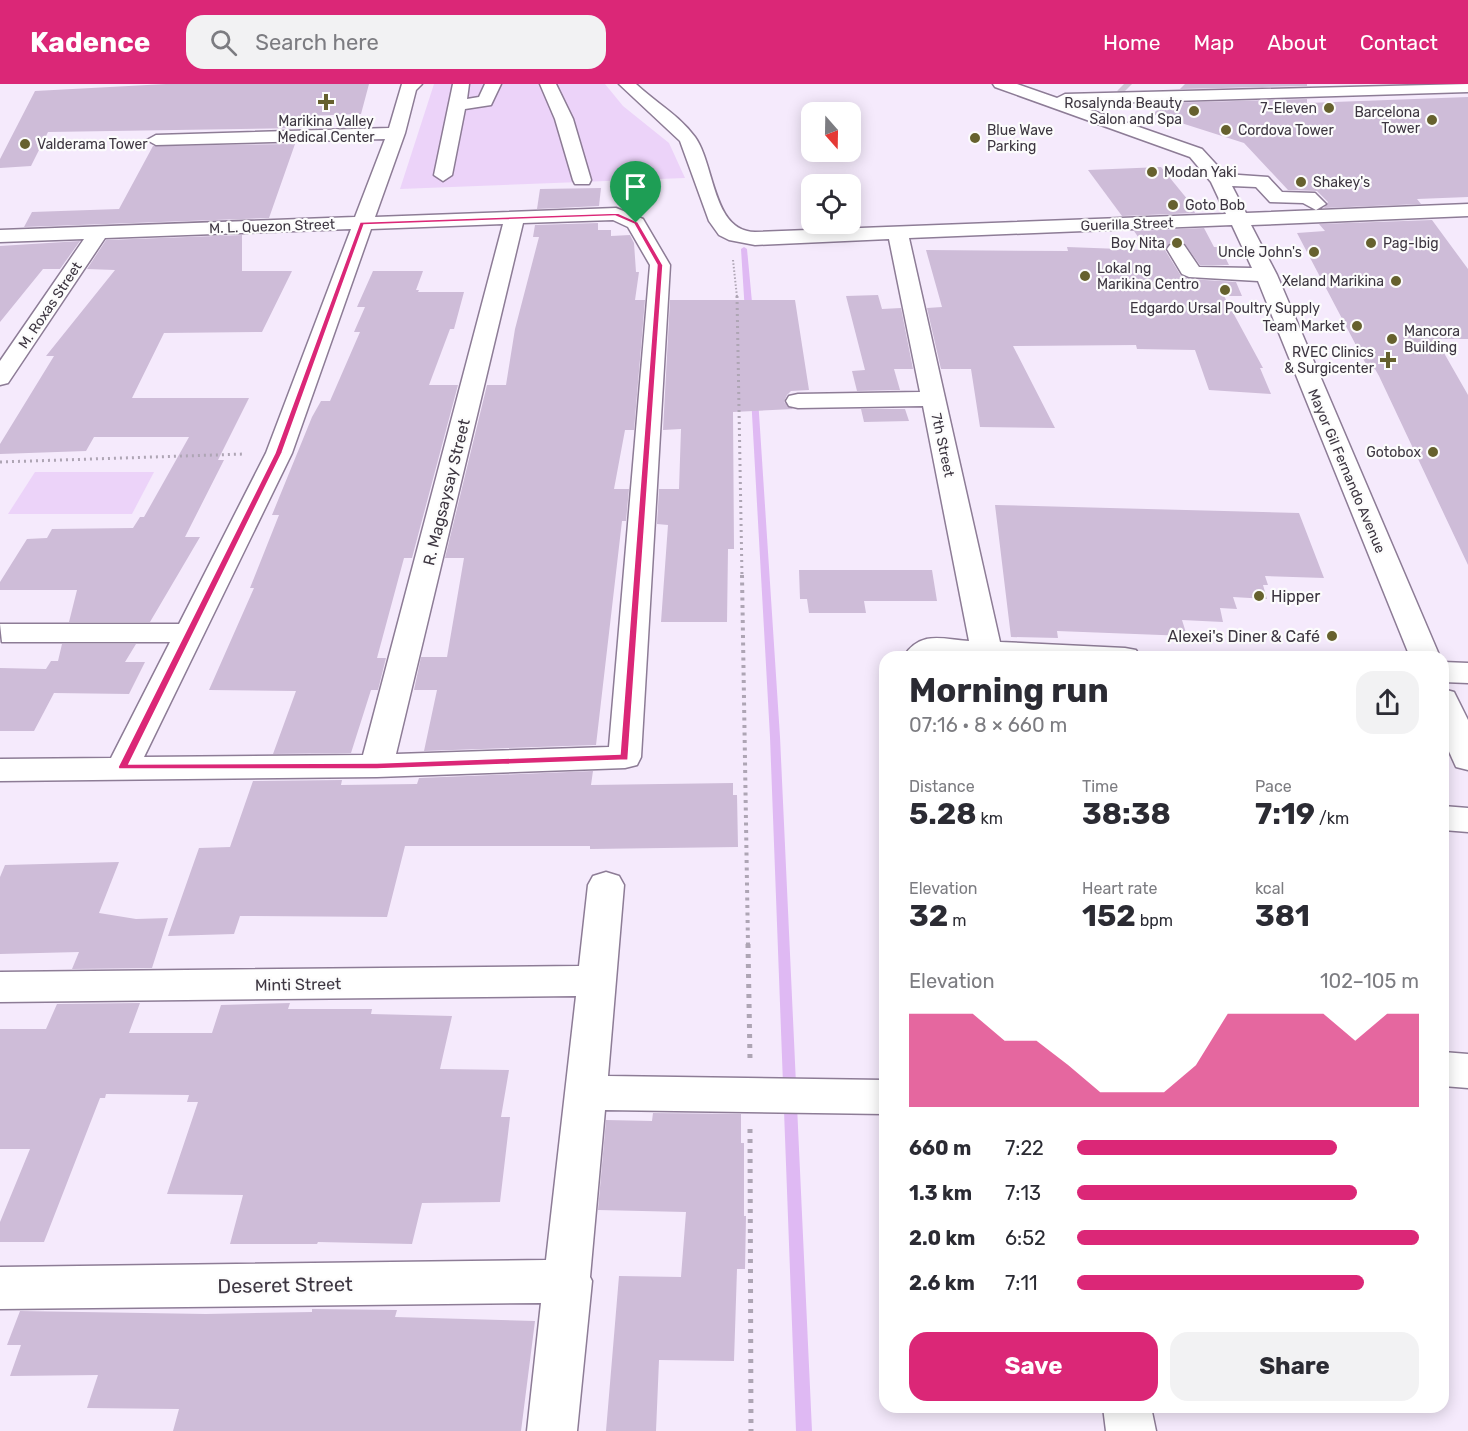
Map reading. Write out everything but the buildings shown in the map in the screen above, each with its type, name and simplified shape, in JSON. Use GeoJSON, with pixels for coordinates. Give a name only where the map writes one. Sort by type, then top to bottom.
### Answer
{"type":"FeatureCollection","features":[{"type":"Feature","properties":{"kind":"street"},"geometry":{"type":"LineString","coordinates":[[443,175],[461,84]]}},
{"type":"Feature","properties":{"kind":"street"},"geometry":{"type":"LineString","coordinates":[[457,105],[485,101],[493,84]]}},
{"type":"Feature","properties":{"kind":"street"},"geometry":{"type":"LineString","coordinates":[[548,84],[564,119],[582,180]]}},
{"type":"Feature","properties":{"kind":"street","name":"Guerilla Street"},"geometry":{"type":"LineString","coordinates":[[627,84],[688,139],[704,177],[716,220],[723,229],[735,236],[787,237],[1327,216],[1466,213]]}},
{"type":"Feature","properties":{"kind":"street","name":"Mayor Gil Fernando Avenue"},"geometry":{"type":"LineString","coordinates":[[1001,84],[1196,153],[1220,180],[1266,274],[1423,651]]}},
{"type":"Feature","properties":{"kind":"street"},"geometry":{"type":"LineString","coordinates":[[123,767],[279,453],[396,133],[408,85]]}},
{"type":"Feature","properties":{"kind":"street"},"geometry":{"type":"LineString","coordinates":[[1045,99],[1132,93],[1468,87]]}},
{"type":"Feature","properties":{"kind":"street"},"geometry":{"type":"LineString","coordinates":[[156,140],[396,133]]}},
{"type":"Feature","properties":{"kind":"street"},"geometry":{"type":"LineString","coordinates":[[1220,180],[1261,181],[1277,198],[1308,196],[1327,216]]}},
{"type":"Feature","properties":{"kind":"street","name":"M. L. Quezon Street"},"geometry":{"type":"LineString","coordinates":[[0,236],[616,214],[636,223],[660,265],[625,757],[377,766]]}},
{"type":"Feature","properties":{"kind":"street","name":"R. Magsaysay Street"},"geometry":{"type":"LineString","coordinates":[[377,766],[515,217]]}},
{"type":"Feature","properties":{"kind":"street","name":"M. Roxas Street"},"geometry":{"type":"LineString","coordinates":[[0,378],[99,232]]}},
{"type":"Feature","properties":{"kind":"street","name":"7th Street"},"geometry":{"type":"LineString","coordinates":[[898,233],[986,651]]}},
{"type":"Feature","properties":{"kind":"street"},"geometry":{"type":"LineString","coordinates":[[1177,249],[1192,272],[1266,274]]}},
{"type":"Feature","properties":{"kind":"street"},"geometry":{"type":"LineString","coordinates":[[798,401],[933,399]]}},
{"type":"Feature","properties":{"kind":"street"},"geometry":{"type":"LineString","coordinates":[[2,633],[189,633]]}},
{"type":"Feature","properties":{"kind":"street"},"geometry":{"type":"LineString","coordinates":[[923,651],[926,648],[956,651]]}},
{"type":"Feature","properties":{"kind":"street"},"geometry":{"type":"LineString","coordinates":[[1449,672],[1468,673]]}},
{"type":"Feature","properties":{"kind":"street"},"geometry":{"type":"LineString","coordinates":[[1449,713],[1468,759]]}},
{"type":"Feature","properties":{"kind":"street"},"geometry":{"type":"LineString","coordinates":[[0,770],[377,766]]}},
{"type":"Feature","properties":{"kind":"street"},"geometry":{"type":"LineString","coordinates":[[1449,818],[1468,820]]}},
{"type":"Feature","properties":{"kind":"street"},"geometry":{"type":"LineString","coordinates":[[552,1431],[588,1093],[606,885]]}},
{"type":"Feature","properties":{"kind":"street","name":"Minti Street"},"geometry":{"type":"LineString","coordinates":[[0,987],[597,981]]}},
{"type":"Feature","properties":{"kind":"street"},"geometry":{"type":"LineString","coordinates":[[1449,1069],[1468,1071]]}},
{"type":"Feature","properties":{"kind":"street"},"geometry":{"type":"LineString","coordinates":[[588,1093],[879,1097]]}},
{"type":"Feature","properties":{"kind":"street","name":"Deseret Street"},"geometry":{"type":"LineString","coordinates":[[0,1288],[569,1281]]}},
{"type":"Feature","properties":{"kind":"street"},"geometry":{"type":"LineString","coordinates":[[1128,1413],[1131,1431]]}},
{"type":"Feature","properties":{"kind":"path"},"geometry":{"type":"LineString","coordinates":[[733,258],[736,278],[759,1096],[751,1431]]}},
{"type":"Feature","properties":{"kind":"path"},"geometry":{"type":"LineString","coordinates":[[0,462],[279,453]]}},
{"type":"Feature","properties":{"kind":"shaded area"},"geometry":{"type":"Polygon","coordinates":[[[434,84],[605,84],[623,106],[669,143],[685,178],[400,189],[434,84]]]}},
{"type":"Feature","properties":{"kind":"shaded area"},"geometry":{"type":"Polygon","coordinates":[[[35,472],[154,472],[132,514],[8,514],[35,472]]]}},
{"type":"Feature","properties":{"kind":"waterway"},"geometry":{"type":"LineString","coordinates":[[744,249],[749,313]]}},
{"type":"Feature","properties":{"kind":"waterway"},"geometry":{"type":"LineString","coordinates":[[754,398],[775,737],[804,1431]]}},
{"type":"Feature","properties":{"kind":"tunnel"},"geometry":{"type":"LineString","coordinates":[[1124,84],[1128,88]]}},
{"type":"Feature","properties":{"kind":"place","name":"Marikina Valley Medical Center"},"geometry":{"type":"Point","coordinates":[326,102]}},
{"type":"Feature","properties":{"kind":"place","name":"7-Eleven"},"geometry":{"type":"Point","coordinates":[1329,108]}},
{"type":"Feature","properties":{"kind":"place","name":"Rosalynda Beauty Salon and Spa"},"geometry":{"type":"Point","coordinates":[1194,111]}},
{"type":"Feature","properties":{"kind":"place","name":"Barcelona Tower"},"geometry":{"type":"Point","coordinates":[1432,120]}},
{"type":"Feature","properties":{"kind":"place","name":"Cordova Tower"},"geometry":{"type":"Point","coordinates":[1226,130]}},
{"type":"Feature","properties":{"kind":"place","name":"Blue Wave Parking"},"geometry":{"type":"Point","coordinates":[975,138]}},
{"type":"Feature","properties":{"kind":"place","name":"Valderama Tower"},"geometry":{"type":"Point","coordinates":[25,144]}},
{"type":"Feature","properties":{"kind":"place","name":"Modan Yaki"},"geometry":{"type":"Point","coordinates":[1152,172]}},
{"type":"Feature","properties":{"kind":"place","name":"Shakey's"},"geometry":{"type":"Point","coordinates":[1301,182]}},
{"type":"Feature","properties":{"kind":"place","name":"Goto Bob"},"geometry":{"type":"Point","coordinates":[1173,205]}},
{"type":"Feature","properties":{"kind":"place","name":"Boy Nita"},"geometry":{"type":"Point","coordinates":[1177,243]}},
{"type":"Feature","properties":{"kind":"place","name":"Pag-Ibig"},"geometry":{"type":"Point","coordinates":[1371,243]}},
{"type":"Feature","properties":{"kind":"place","name":"Uncle John's"},"geometry":{"type":"Point","coordinates":[1314,252]}},
{"type":"Feature","properties":{"kind":"place","name":"Lokal ng Marikina Centro"},"geometry":{"type":"Point","coordinates":[1085,276]}},
{"type":"Feature","properties":{"kind":"place","name":"Xeland Marikina"},"geometry":{"type":"Point","coordinates":[1396,281]}},
{"type":"Feature","properties":{"kind":"place","name":"Edgardo Ursal Poultry Supply"},"geometry":{"type":"Point","coordinates":[1225,290]}},
{"type":"Feature","properties":{"kind":"place","name":"Team Market"},"geometry":{"type":"Point","coordinates":[1357,326]}},
{"type":"Feature","properties":{"kind":"place","name":"Mancora Building"},"geometry":{"type":"Point","coordinates":[1392,339]}},
{"type":"Feature","properties":{"kind":"place","name":"RVEC Clinics & Surgicenter"},"geometry":{"type":"Point","coordinates":[1388,360]}},
{"type":"Feature","properties":{"kind":"place","name":"Gotobox"},"geometry":{"type":"Point","coordinates":[1433,452]}},
{"type":"Feature","properties":{"kind":"place","name":"Hipper"},"geometry":{"type":"Point","coordinates":[1259,596]}},
{"type":"Feature","properties":{"kind":"place","name":"Alexei's Diner & Café"},"geometry":{"type":"Point","coordinates":[1332,636]}},
{"type":"Feature","properties":{"kind":"route"},"geometry":{"type":"LineString","coordinates":[[616,214],[636,223],[660,265],[625,757],[377,766],[123,767],[279,453],[362,223],[616,214]]}}]}
